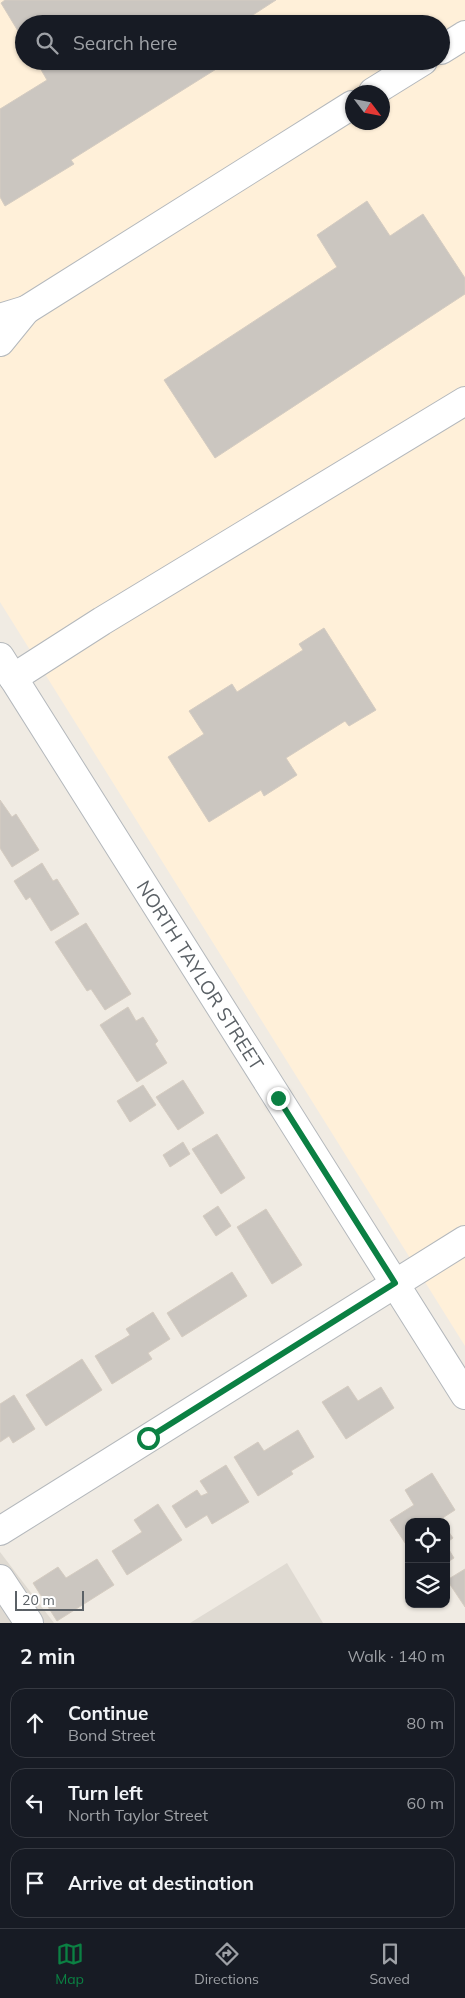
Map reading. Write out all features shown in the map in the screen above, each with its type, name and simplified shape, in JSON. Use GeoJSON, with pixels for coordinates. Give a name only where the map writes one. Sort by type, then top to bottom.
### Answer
{"type":"FeatureCollection","features":[{"type":"Feature","properties":{"kind":"street"},"geometry":{"type":"LineString","coordinates":[[450,44],[465,35]]}},
{"type":"Feature","properties":{"kind":"street"},"geometry":{"type":"LineString","coordinates":[[384,85],[408,70]]}},
{"type":"Feature","properties":{"kind":"street"},"geometry":{"type":"LineString","coordinates":[[0,318],[26,310],[345,109]]}},
{"type":"Feature","properties":{"kind":"street"},"geometry":{"type":"LineString","coordinates":[[0,342],[26,310]]}},
{"type":"Feature","properties":{"kind":"street"},"geometry":{"type":"LineString","coordinates":[[6,668],[102,621],[465,401]]}},
{"type":"Feature","properties":{"kind":"street","name":"NORTH TAYLOR STREET"},"geometry":{"type":"LineString","coordinates":[[6,668],[465,1395]]}},
{"type":"Feature","properties":{"kind":"street"},"geometry":{"type":"LineString","coordinates":[[0,1531],[465,1240]]}},
{"type":"Feature","properties":{"kind":"street"},"geometry":{"type":"LineString","coordinates":[[0,1579],[29,1623]]}},
{"type":"Feature","properties":{"kind":"shaded area"},"geometry":{"type":"Polygon","coordinates":[[[0,0],[465,0],[465,1346],[0,602],[0,0]]]}},
{"type":"Feature","properties":{"kind":"shaded area"},"geometry":{"type":"Polygon","coordinates":[[[0,1552],[54,1623],[0,1623],[0,1552]]]}},
{"type":"Feature","properties":{"kind":"shaded area"},"geometry":{"type":"Polygon","coordinates":[[[287,1563],[323,1623],[190,1623],[287,1563]]]}},
{"type":"Feature","properties":{"kind":"building"},"geometry":{"type":"Polygon","coordinates":[[[5,0],[276,0],[253,15],[15,15],[15,26],[1,3],[5,0]]]}},
{"type":"Feature","properties":{"kind":"building"},"geometry":{"type":"Polygon","coordinates":[[[41,70],[215,70],[71,160],[74,164],[5,206],[0,197],[0,109],[47,80],[41,70]]]}},
{"type":"Feature","properties":{"kind":"building"},"geometry":{"type":"Polygon","coordinates":[[[367,201],[390,236],[423,214],[465,278],[465,294],[215,458],[164,380],[337,267],[317,235],[367,201]]]}},
{"type":"Feature","properties":{"kind":"building"},"geometry":{"type":"Polygon","coordinates":[[[324,628],[376,710],[349,726],[345,721],[286,758],[297,775],[264,796],[261,790],[209,822],[168,757],[204,734],[189,711],[232,684],[237,692],[303,650],[299,644],[324,628]]]}},
{"type":"Feature","properties":{"kind":"building"},"geometry":{"type":"Polygon","coordinates":[[[0,800],[12,817],[16,814],[39,850],[12,867],[0,848],[0,800]]]}},
{"type":"Feature","properties":{"kind":"building"},"geometry":{"type":"Polygon","coordinates":[[[42,863],[53,881],[57,879],[79,914],[51,931],[30,897],[26,900],[14,881],[42,863]]]}},
{"type":"Feature","properties":{"kind":"building"},"geometry":{"type":"Polygon","coordinates":[[[86,923],[131,994],[105,1010],[91,989],[87,991],[55,942],[86,923]]]}},
{"type":"Feature","properties":{"kind":"building"},"geometry":{"type":"Polygon","coordinates":[[[128,1007],[136,1021],[143,1017],[158,1041],[155,1044],[167,1063],[137,1082],[100,1025],[128,1007]]]}},
{"type":"Feature","properties":{"kind":"building"},"geometry":{"type":"Polygon","coordinates":[[[183,1080],[204,1113],[178,1130],[156,1097],[183,1080]]]}},
{"type":"Feature","properties":{"kind":"building"},"geometry":{"type":"Polygon","coordinates":[[[143,1085],[156,1105],[130,1122],[117,1101],[143,1085]]]}},
{"type":"Feature","properties":{"kind":"building"},"geometry":{"type":"Polygon","coordinates":[[[217,1134],[245,1178],[221,1194],[192,1149],[217,1134]]]}},
{"type":"Feature","properties":{"kind":"building"},"geometry":{"type":"Polygon","coordinates":[[[183,1142],[190,1154],[170,1167],[163,1155],[183,1142]]]}},
{"type":"Feature","properties":{"kind":"building"},"geometry":{"type":"Polygon","coordinates":[[[218,1206],[231,1226],[216,1236],[203,1216],[218,1206]]]}},
{"type":"Feature","properties":{"kind":"building"},"geometry":{"type":"Polygon","coordinates":[[[266,1209],[302,1265],[272,1284],[237,1227],[266,1209]]]}},
{"type":"Feature","properties":{"kind":"building"},"geometry":{"type":"Polygon","coordinates":[[[232,1272],[247,1296],[182,1337],[167,1313],[232,1272]]]}},
{"type":"Feature","properties":{"kind":"building"},"geometry":{"type":"Polygon","coordinates":[[[153,1312],[170,1339],[148,1353],[152,1359],[112,1384],[95,1356],[130,1335],[126,1329],[153,1312]]]}},
{"type":"Feature","properties":{"kind":"building"},"geometry":{"type":"Polygon","coordinates":[[[82,1359],[102,1390],[46,1426],[26,1395],[82,1359]]]}},
{"type":"Feature","properties":{"kind":"building"},"geometry":{"type":"Polygon","coordinates":[[[348,1386],[358,1401],[381,1387],[394,1408],[346,1439],[322,1402],[348,1386]]]}},
{"type":"Feature","properties":{"kind":"building"},"geometry":{"type":"Polygon","coordinates":[[[14,1395],[35,1429],[13,1443],[9,1436],[0,1442],[0,1404],[14,1395]]]}},
{"type":"Feature","properties":{"kind":"building"},"geometry":{"type":"Polygon","coordinates":[[[298,1430],[314,1457],[291,1471],[293,1474],[258,1496],[234,1457],[258,1442],[264,1451],[298,1430]]]}},
{"type":"Feature","properties":{"kind":"building"},"geometry":{"type":"Polygon","coordinates":[[[226,1465],[249,1502],[212,1524],[207,1515],[186,1528],[172,1506],[197,1490],[201,1496],[208,1493],[200,1481],[226,1465]]]}},
{"type":"Feature","properties":{"kind":"building"},"geometry":{"type":"Polygon","coordinates":[[[432,1473],[455,1510],[443,1518],[405,1518],[405,1543],[390,1520],[414,1505],[405,1490],[432,1473]]]}},
{"type":"Feature","properties":{"kind":"building"},"geometry":{"type":"Polygon","coordinates":[[[158,1504],[182,1540],[127,1575],[112,1551],[142,1532],[134,1520],[158,1504]]]}},
{"type":"Feature","properties":{"kind":"building"},"geometry":{"type":"Polygon","coordinates":[[[450,1552],[454,1558],[450,1560],[450,1552]]]}},
{"type":"Feature","properties":{"kind":"building"},"geometry":{"type":"Polygon","coordinates":[[[97,1559],[114,1585],[57,1621],[33,1583],[58,1567],[66,1578],[97,1559]]]}},
{"type":"Feature","properties":{"kind":"building"},"geometry":{"type":"Polygon","coordinates":[[[465,1569],[465,1607],[450,1584],[450,1578],[465,1569]]]}},
{"type":"Feature","properties":{"kind":"route"},"geometry":{"type":"LineString","coordinates":[[148,1438],[395,1283],[278,1098]]}}]}
